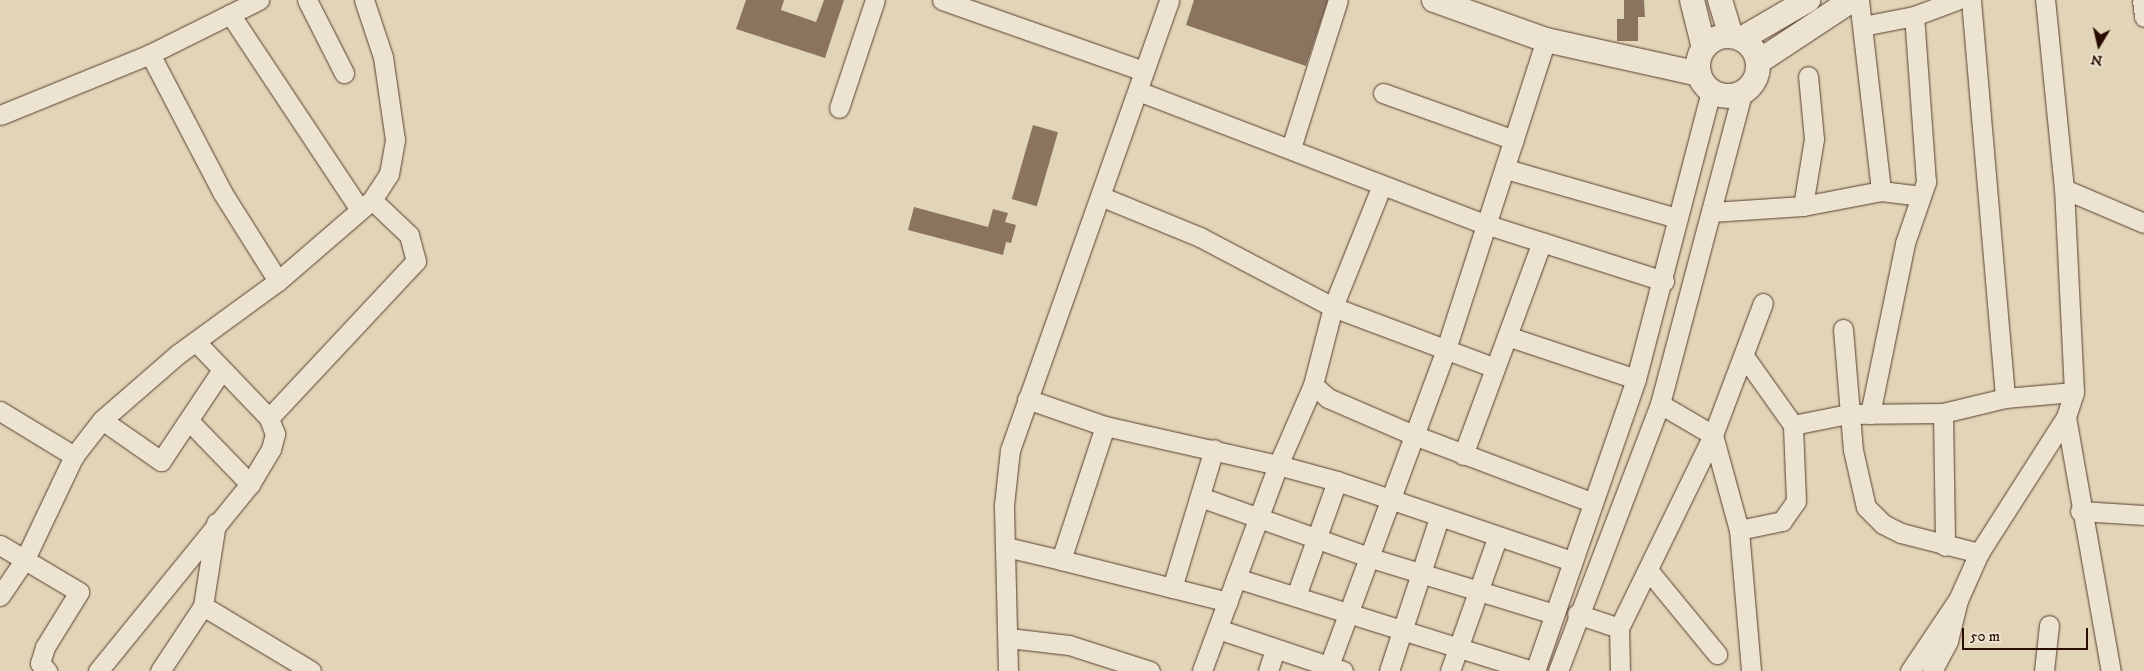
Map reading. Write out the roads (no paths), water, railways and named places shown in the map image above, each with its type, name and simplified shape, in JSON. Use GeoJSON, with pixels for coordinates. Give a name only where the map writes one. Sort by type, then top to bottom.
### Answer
{"type":"FeatureCollection","features":[{"type":"Feature","properties":{"kind":"street"},"geometry":{"type":"LineString","coordinates":[[0,115],[150,54],[259,0]]}},
{"type":"Feature","properties":{"kind":"street"},"geometry":{"type":"LineString","coordinates":[[306,0],[344,73]]}},
{"type":"Feature","properties":{"kind":"street"},"geometry":{"type":"LineString","coordinates":[[0,596],[25,559],[74,456],[102,420],[196,342],[278,281],[366,205],[389,174],[395,140],[383,57],[364,0]]}},
{"type":"Feature","properties":{"kind":"street"},"geometry":{"type":"LineString","coordinates":[[839,108],[875,0]]}},
{"type":"Feature","properties":{"kind":"street"},"geometry":{"type":"LineString","coordinates":[[942,0],[1144,71]]}},
{"type":"Feature","properties":{"kind":"street"},"geometry":{"type":"LineString","coordinates":[[1008,671],[1009,638],[1004,505],[1010,450],[1169,0]]}},
{"type":"Feature","properties":{"kind":"street"},"geometry":{"type":"LineString","coordinates":[[1291,148],[1338,0]]}},
{"type":"Feature","properties":{"kind":"street"},"geometry":{"type":"LineString","coordinates":[[1434,0],[1546,40],[1705,82],[1726,96],[1742,93],[1754,82],[1758,62],[1754,50],[1736,37],[1720,0]]}},
{"type":"Feature","properties":{"kind":"street"},"geometry":{"type":"LineString","coordinates":[[1236,578],[1296,596],[1402,633],[1533,671],[1591,502],[1636,379],[1664,281],[1705,82],[1704,48],[1692,0]]}},
{"type":"Feature","properties":{"kind":"street"},"geometry":{"type":"LineString","coordinates":[[1704,48],[1716,38],[1736,37],[1808,0]]}},
{"type":"Feature","properties":{"kind":"street"},"geometry":{"type":"LineString","coordinates":[[1758,62],[1852,0]]}},
{"type":"Feature","properties":{"kind":"street"},"geometry":{"type":"LineString","coordinates":[[1859,0],[1882,191]]}},
{"type":"Feature","properties":{"kind":"street"},"geometry":{"type":"LineString","coordinates":[[1862,26],[1914,16],[1957,0]]}},
{"type":"Feature","properties":{"kind":"street"},"geometry":{"type":"LineString","coordinates":[[1971,0],[2005,398]]}},
{"type":"Feature","properties":{"kind":"street"},"geometry":{"type":"LineString","coordinates":[[1910,671],[1958,600],[1979,552],[2066,417],[2074,392],[2064,189],[2045,0]]}},
{"type":"Feature","properties":{"kind":"street"},"geometry":{"type":"LineString","coordinates":[[2142,0],[2144,17]]}},
{"type":"Feature","properties":{"kind":"street"},"geometry":{"type":"LineString","coordinates":[[230,14],[366,205],[409,234],[416,261],[269,418]]}},
{"type":"Feature","properties":{"kind":"street"},"geometry":{"type":"LineString","coordinates":[[1870,414],[1905,243],[1920,196],[1927,158],[1914,16]]}},
{"type":"Feature","properties":{"kind":"street"},"geometry":{"type":"LineString","coordinates":[[1218,629],[1333,669],[1348,615],[1371,558],[1411,434],[1446,349],[1485,224],[1506,169],[1546,40]]}},
{"type":"Feature","properties":{"kind":"street"},"geometry":{"type":"LineString","coordinates":[[150,54],[222,192],[278,281]]}},
{"type":"Feature","properties":{"kind":"street"},"geometry":{"type":"LineString","coordinates":[[1803,206],[1814,139],[1808,76]]}},
{"type":"Feature","properties":{"kind":"street"},"geometry":{"type":"LineString","coordinates":[[1138,90],[1485,224],[1664,281]]}},
{"type":"Feature","properties":{"kind":"street"},"geometry":{"type":"LineString","coordinates":[[1383,92],[1514,140]]}},
{"type":"Feature","properties":{"kind":"street"},"geometry":{"type":"LineString","coordinates":[[1558,671],[1577,614],[1660,404],[1742,93]]}},
{"type":"Feature","properties":{"kind":"street"},"geometry":{"type":"LineString","coordinates":[[1506,169],[1677,218]]}},
{"type":"Feature","properties":{"kind":"street"},"geometry":{"type":"LineString","coordinates":[[1202,671],[1278,465],[1313,385],[1333,307],[1382,185]]}},
{"type":"Feature","properties":{"kind":"street"},"geometry":{"type":"LineString","coordinates":[[2064,189],[2144,223]]}},
{"type":"Feature","properties":{"kind":"street"},"geometry":{"type":"LineString","coordinates":[[1712,212],[1803,206],[1882,191],[1920,196]]}},
{"type":"Feature","properties":{"kind":"street"},"geometry":{"type":"LineString","coordinates":[[1100,196],[1200,237],[1333,307],[1495,368]]}},
{"type":"Feature","properties":{"kind":"street"},"geometry":{"type":"LineString","coordinates":[[1463,455],[1542,242]]}},
{"type":"Feature","properties":{"kind":"street"},"geometry":{"type":"LineString","coordinates":[[1620,671],[1620,628],[1713,435],[1763,303]]}},
{"type":"Feature","properties":{"kind":"street"},"geometry":{"type":"LineString","coordinates":[[1843,330],[1848,414],[1858,485],[1866,507],[1883,524],[1945,546],[1979,552]]}},
{"type":"Feature","properties":{"kind":"street"},"geometry":{"type":"LineString","coordinates":[[1507,336],[1636,379]]}},
{"type":"Feature","properties":{"kind":"street"},"geometry":{"type":"LineString","coordinates":[[98,671],[216,523],[250,484],[271,449],[275,434],[269,418],[221,371],[196,342]]}},
{"type":"Feature","properties":{"kind":"street"},"geometry":{"type":"LineString","coordinates":[[1739,530],[1782,521],[1794,510],[1793,424],[1744,356]]}},
{"type":"Feature","properties":{"kind":"street"},"geometry":{"type":"LineString","coordinates":[[102,420],[161,461],[221,371]]}},
{"type":"Feature","properties":{"kind":"street"},"geometry":{"type":"LineString","coordinates":[[1313,385],[1328,398],[1411,434],[1591,502]]}},
{"type":"Feature","properties":{"kind":"street"},"geometry":{"type":"LineString","coordinates":[[1793,424],[1848,414],[1943,413],[2005,398],[2074,392]]}},
{"type":"Feature","properties":{"kind":"street"},"geometry":{"type":"LineString","coordinates":[[1027,399],[1105,426],[1214,449],[1337,481],[1390,502],[1572,561]]}},
{"type":"Feature","properties":{"kind":"street"},"geometry":{"type":"LineString","coordinates":[[1660,404],[1713,435],[1739,530],[1751,671]]}},
{"type":"Feature","properties":{"kind":"street"},"geometry":{"type":"LineString","coordinates":[[0,411],[74,456]]}},
{"type":"Feature","properties":{"kind":"street"},"geometry":{"type":"LineString","coordinates":[[1943,413],[1945,546]]}},
{"type":"Feature","properties":{"kind":"street"},"geometry":{"type":"LineString","coordinates":[[2066,417],[2080,511],[2111,671]]}},
{"type":"Feature","properties":{"kind":"street"},"geometry":{"type":"LineString","coordinates":[[189,421],[250,484]]}},
{"type":"Feature","properties":{"kind":"street"},"geometry":{"type":"LineString","coordinates":[[1061,560],[1105,426]]}},
{"type":"Feature","properties":{"kind":"street"},"geometry":{"type":"LineString","coordinates":[[1172,588],[1214,449]]}},
{"type":"Feature","properties":{"kind":"street"},"geometry":{"type":"LineString","coordinates":[[1296,596],[1337,481]]}},
{"type":"Feature","properties":{"kind":"street"},"geometry":{"type":"LineString","coordinates":[[1200,497],[1258,519],[1317,537],[1371,558],[1478,593],[1554,614]]}},
{"type":"Feature","properties":{"kind":"street"},"geometry":{"type":"LineString","coordinates":[[2080,511],[2144,515]]}},
{"type":"Feature","properties":{"kind":"street"},"geometry":{"type":"LineString","coordinates":[[1389,671],[1439,518]]}},
{"type":"Feature","properties":{"kind":"street"},"geometry":{"type":"LineString","coordinates":[[160,671],[203,606],[216,523]]}},
{"type":"Feature","properties":{"kind":"street"},"geometry":{"type":"LineString","coordinates":[[1450,671],[1497,538]]}},
{"type":"Feature","properties":{"kind":"street"},"geometry":{"type":"LineString","coordinates":[[0,545],[79,592],[45,647],[40,663],[47,671]]}},
{"type":"Feature","properties":{"kind":"street"},"geometry":{"type":"LineString","coordinates":[[1006,547],[1228,602]]}},
{"type":"Feature","properties":{"kind":"street"},"geometry":{"type":"LineString","coordinates":[[1648,570],[1717,654]]}},
{"type":"Feature","properties":{"kind":"street"},"geometry":{"type":"LineString","coordinates":[[1932,671],[1952,631],[1958,600]]}},
{"type":"Feature","properties":{"kind":"street"},"geometry":{"type":"LineString","coordinates":[[203,606],[306,670]]}},
{"type":"Feature","properties":{"kind":"street"},"geometry":{"type":"LineString","coordinates":[[1577,614],[1620,628]]}},
{"type":"Feature","properties":{"kind":"street"},"geometry":{"type":"LineString","coordinates":[[2044,671],[2049,625]]}},
{"type":"Feature","properties":{"kind":"street"},"geometry":{"type":"LineString","coordinates":[[1009,638],[1070,645],[1131,668],[1150,671]]}},
{"type":"Feature","properties":{"kind":"street"},"geometry":{"type":"LineString","coordinates":[[1268,671],[1275,650]]}}]}
